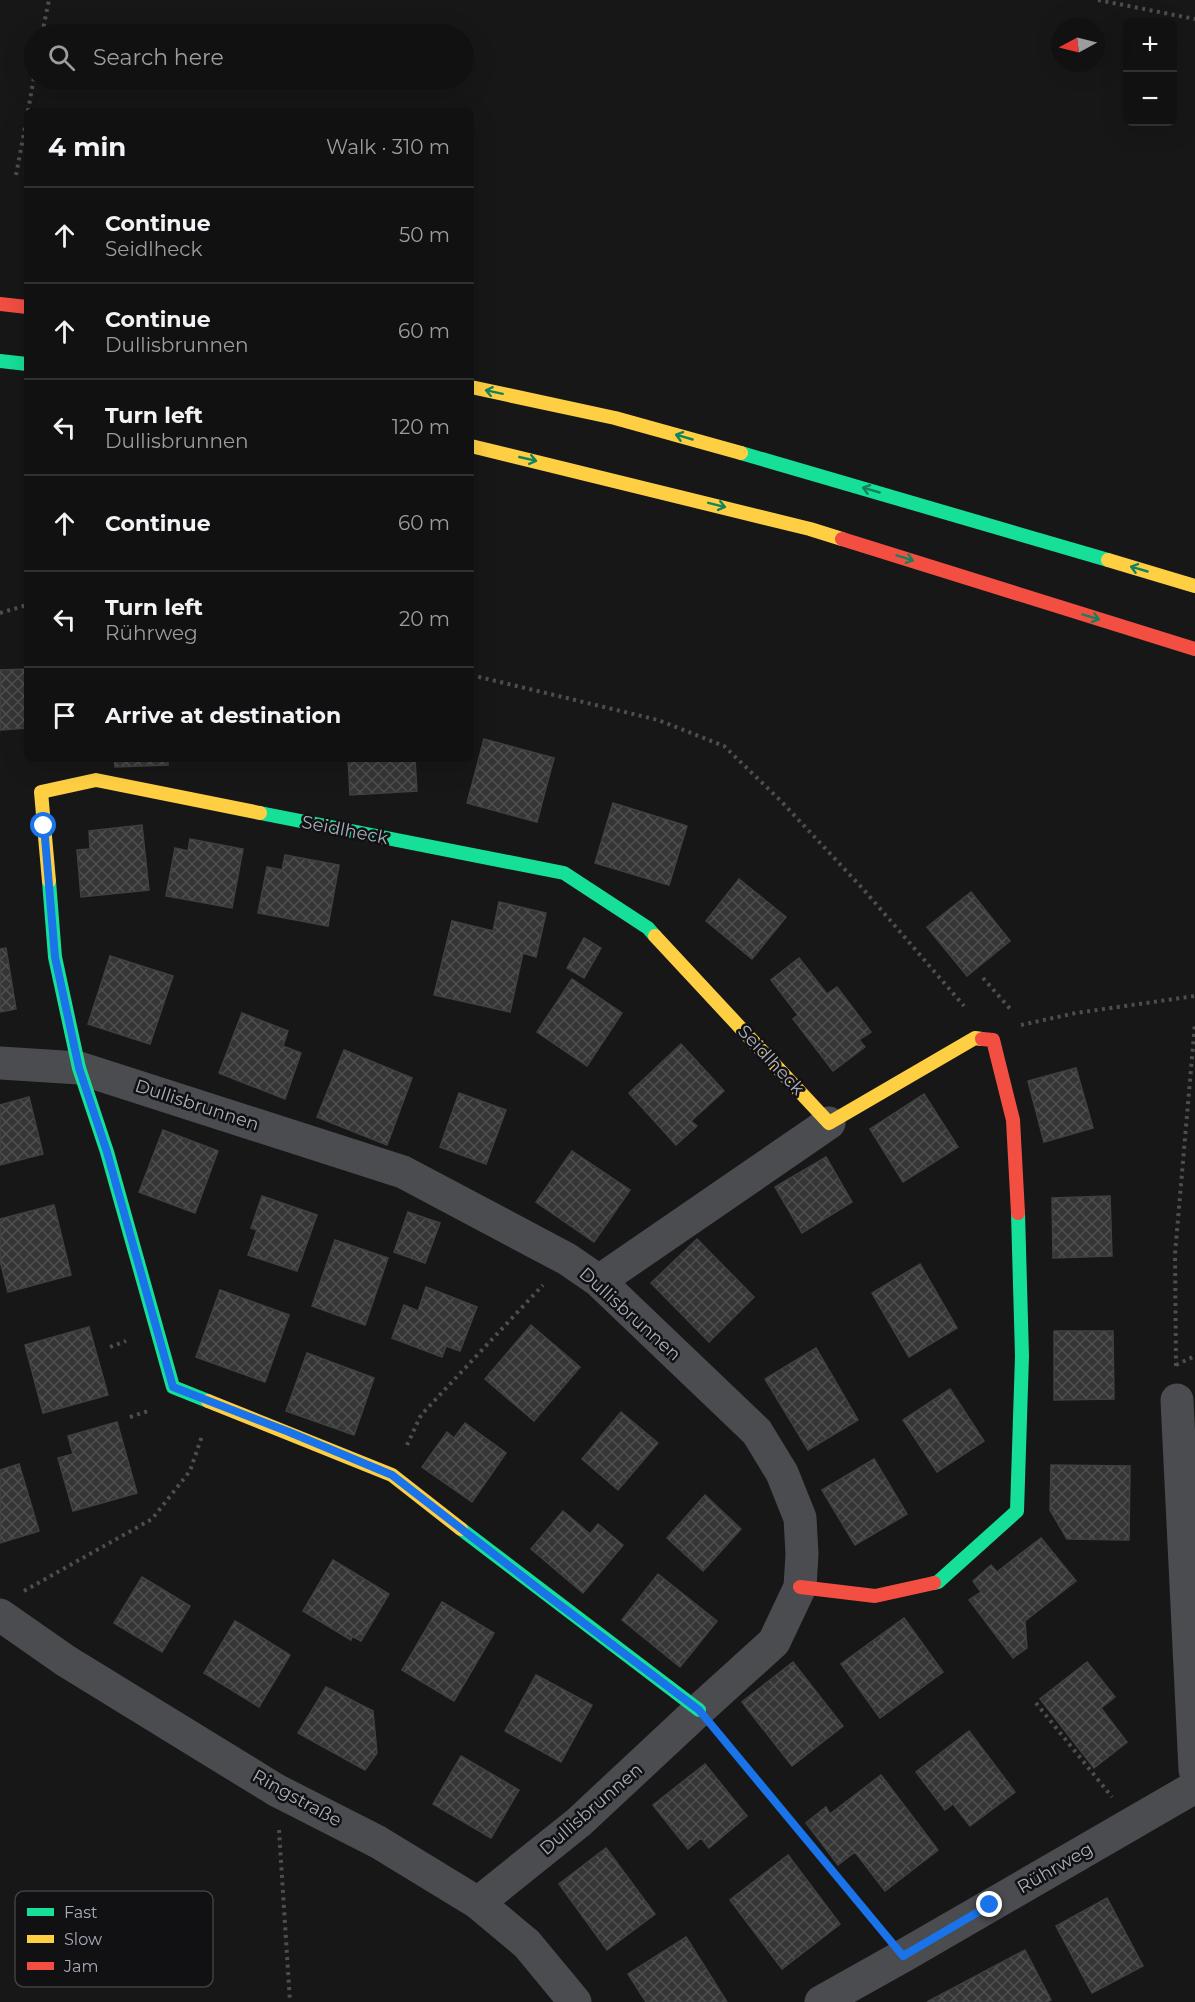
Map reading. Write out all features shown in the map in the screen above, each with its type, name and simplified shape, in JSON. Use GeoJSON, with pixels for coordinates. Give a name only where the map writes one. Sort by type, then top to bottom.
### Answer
{"type":"FeatureCollection","features":[{"type":"Feature","properties":{"kind":"main road"},"geometry":{"type":"LineString","coordinates":[[0,304],[24,307]]}},
{"type":"Feature","properties":{"kind":"main road"},"geometry":{"type":"LineString","coordinates":[[0,361],[24,364]]}},
{"type":"Feature","properties":{"kind":"main road"},"geometry":{"type":"LineString","coordinates":[[474,388],[615,418],[819,475],[1195,586]]}},
{"type":"Feature","properties":{"kind":"main road"},"geometry":{"type":"LineString","coordinates":[[474,447],[810,529],[1195,649]]}},
{"type":"Feature","properties":{"kind":"main road","name":"Seidlheck"},"geometry":{"type":"LineString","coordinates":[[79,1068],[55,957],[41,792],[96,780],[564,873],[648,928],[829,1123]]}},
{"type":"Feature","properties":{"kind":"main road"},"geometry":{"type":"LineString","coordinates":[[800,1587],[875,1596],[938,1582],[1017,1511],[1022,1356],[1019,1237],[1013,1120],[993,1040],[975,1038],[829,1123]]}},
{"type":"Feature","properties":{"kind":"main road"},"geometry":{"type":"LineString","coordinates":[[79,1068],[107,1152],[173,1387],[392,1475],[551,1599],[699,1710]]}},
{"type":"Feature","properties":{"kind":"street","name":"Dullisbrunnen"},"geometry":{"type":"LineString","coordinates":[[0,1063],[79,1068],[403,1172],[567,1259],[600,1281],[757,1432],[782,1473],[800,1518],[802,1554],[800,1587],[774,1642],[579,1822],[478,1903]]}},
{"type":"Feature","properties":{"kind":"street"},"geometry":{"type":"LineString","coordinates":[[600,1281],[829,1123]]}},
{"type":"Feature","properties":{"kind":"street"},"geometry":{"type":"LineString","coordinates":[[1177,1400],[1195,1770]]}},
{"type":"Feature","properties":{"kind":"street","name":"Ringstraße"},"geometry":{"type":"LineString","coordinates":[[10,1604],[66,1661],[276,1790],[378,1842],[478,1903],[527,1944],[575,2002]]}},
{"type":"Feature","properties":{"kind":"street","name":"Rührweg"},"geometry":{"type":"LineString","coordinates":[[820,2002],[1195,1787]]}},
{"type":"Feature","properties":{"kind":"path"},"geometry":{"type":"LineString","coordinates":[[44,24],[49,0]]}},
{"type":"Feature","properties":{"kind":"path"},"geometry":{"type":"LineString","coordinates":[[1098,0],[1195,19]]}},
{"type":"Feature","properties":{"kind":"path"},"geometry":{"type":"LineString","coordinates":[[29,108],[32,90]]}},
{"type":"Feature","properties":{"kind":"path"},"geometry":{"type":"LineString","coordinates":[[16,175],[24,133]]}},
{"type":"Feature","properties":{"kind":"path"},"geometry":{"type":"LineString","coordinates":[[0,613],[24,606]]}},
{"type":"Feature","properties":{"kind":"path"},"geometry":{"type":"LineString","coordinates":[[474,676],[658,720],[724,746],[780,800],[864,890],[993,1040],[1024,1025],[1076,1013],[1195,996]]}},
{"type":"Feature","properties":{"kind":"path"},"geometry":{"type":"LineString","coordinates":[[983,978],[1024,1025]]}},
{"type":"Feature","properties":{"kind":"path"},"geometry":{"type":"LineString","coordinates":[[1177,1400],[1175,1254],[1193,1076],[1195,1023]]}},
{"type":"Feature","properties":{"kind":"path"},"geometry":{"type":"LineString","coordinates":[[392,1475],[421,1415],[567,1259]]}},
{"type":"Feature","properties":{"kind":"path"},"geometry":{"type":"LineString","coordinates":[[1176,1365],[1195,1356]]}},
{"type":"Feature","properties":{"kind":"path"},"geometry":{"type":"LineString","coordinates":[[10,1604],[152,1519],[190,1471],[214,1404]]}},
{"type":"Feature","properties":{"kind":"path"},"geometry":{"type":"LineString","coordinates":[[1036,1703],[1133,1823]]}},
{"type":"Feature","properties":{"kind":"path"},"geometry":{"type":"LineString","coordinates":[[699,1710],[903,1956]]}},
{"type":"Feature","properties":{"kind":"path"},"geometry":{"type":"LineString","coordinates":[[276,1790],[290,2002]]}},
{"type":"Feature","properties":{"kind":"building"},"geometry":{"type":"Polygon","coordinates":[[[24,669],[24,728],[0,730],[0,670],[24,669]]]}},
{"type":"Feature","properties":{"kind":"building"},"geometry":{"type":"Polygon","coordinates":[[[484,739],[554,758],[537,822],[467,803],[484,739]]]}},
{"type":"Feature","properties":{"kind":"building"},"geometry":{"type":"Polygon","coordinates":[[[114,762],[168,762],[168,765],[115,767],[114,762]]]}},
{"type":"Feature","properties":{"kind":"building"},"geometry":{"type":"Polygon","coordinates":[[[348,762],[415,762],[417,791],[350,795],[348,762]]]}},
{"type":"Feature","properties":{"kind":"building"},"geometry":{"type":"Polygon","coordinates":[[[613,803],[687,826],[669,885],[595,863],[613,803]]]}},
{"type":"Feature","properties":{"kind":"building"},"geometry":{"type":"Polygon","coordinates":[[[142,825],[149,890],[81,897],[77,850],[90,849],[89,831],[142,825]]]}},
{"type":"Feature","properties":{"kind":"building"},"geometry":{"type":"Polygon","coordinates":[[[190,839],[243,849],[232,908],[166,896],[175,848],[188,851],[190,839]]]}},
{"type":"Feature","properties":{"kind":"building"},"geometry":{"type":"Polygon","coordinates":[[[285,855],[339,865],[328,926],[258,913],[267,867],[282,870],[285,855]]]}},
{"type":"Feature","properties":{"kind":"building"},"geometry":{"type":"Polygon","coordinates":[[[739,879],[786,917],[752,959],[706,921],[739,879]]]}},
{"type":"Feature","properties":{"kind":"building"},"geometry":{"type":"Polygon","coordinates":[[[971,892],[1010,941],[967,976],[927,927],[971,892]]]}},
{"type":"Feature","properties":{"kind":"building"},"geometry":{"type":"Polygon","coordinates":[[[499,902],[546,913],[536,957],[523,953],[510,1012],[434,995],[452,921],[493,931],[499,902]]]}},
{"type":"Feature","properties":{"kind":"building"},"geometry":{"type":"Polygon","coordinates":[[[584,938],[601,948],[584,978],[567,968],[584,938]]]}},
{"type":"Feature","properties":{"kind":"building"},"geometry":{"type":"Polygon","coordinates":[[[6,948],[16,1009],[0,1012],[0,949],[6,948]]]}},
{"type":"Feature","properties":{"kind":"building"},"geometry":{"type":"Polygon","coordinates":[[[110,956],[173,976],[150,1044],[88,1024],[110,956]]]}},
{"type":"Feature","properties":{"kind":"building"},"geometry":{"type":"Polygon","coordinates":[[[799,958],[827,994],[837,987],[871,1032],[859,1040],[865,1047],[833,1071],[793,1019],[798,1015],[771,980],[799,958]]]}},
{"type":"Feature","properties":{"kind":"building"},"geometry":{"type":"Polygon","coordinates":[[[572,979],[622,1013],[587,1066],[537,1032],[572,979]]]}},
{"type":"Feature","properties":{"kind":"building"},"geometry":{"type":"Polygon","coordinates":[[[242,1013],[288,1031],[283,1046],[301,1053],[285,1099],[219,1073],[242,1013]]]}},
{"type":"Feature","properties":{"kind":"building"},"geometry":{"type":"Polygon","coordinates":[[[681,1044],[724,1091],[691,1121],[697,1126],[676,1145],[629,1093],[681,1044]]]}},
{"type":"Feature","properties":{"kind":"building"},"geometry":{"type":"Polygon","coordinates":[[[344,1050],[412,1078],[387,1145],[317,1117],[344,1050]]]}},
{"type":"Feature","properties":{"kind":"building"},"geometry":{"type":"Polygon","coordinates":[[[1076,1068],[1093,1128],[1044,1142],[1028,1081],[1076,1068]]]}},
{"type":"Feature","properties":{"kind":"building"},"geometry":{"type":"Polygon","coordinates":[[[459,1093],[506,1110],[486,1164],[440,1147],[459,1093]]]}},
{"type":"Feature","properties":{"kind":"building"},"geometry":{"type":"Polygon","coordinates":[[[924,1094],[958,1147],[903,1182],[870,1129],[924,1094]]]}},
{"type":"Feature","properties":{"kind":"building"},"geometry":{"type":"Polygon","coordinates":[[[29,1097],[43,1154],[0,1165],[0,1105],[29,1097]]]}},
{"type":"Feature","properties":{"kind":"building"},"geometry":{"type":"Polygon","coordinates":[[[163,1130],[218,1151],[195,1213],[139,1192],[163,1130]]]}},
{"type":"Feature","properties":{"kind":"building"},"geometry":{"type":"Polygon","coordinates":[[[572,1151],[630,1190],[594,1242],[536,1202],[572,1151]]]}},
{"type":"Feature","properties":{"kind":"building"},"geometry":{"type":"Polygon","coordinates":[[[826,1157],[852,1202],[802,1233],[775,1187],[826,1157]]]}},
{"type":"Feature","properties":{"kind":"building"},"geometry":{"type":"Polygon","coordinates":[[[262,1196],[317,1215],[297,1271],[248,1255],[257,1230],[251,1228],[262,1196]]]}},
{"type":"Feature","properties":{"kind":"building"},"geometry":{"type":"Polygon","coordinates":[[[1110,1196],[1112,1256],[1053,1258],[1052,1198],[1110,1196]]]}},
{"type":"Feature","properties":{"kind":"building"},"geometry":{"type":"Polygon","coordinates":[[[54,1205],[71,1275],[8,1292],[0,1261],[0,1219],[54,1205]]]}},
{"type":"Feature","properties":{"kind":"building"},"geometry":{"type":"Polygon","coordinates":[[[408,1212],[440,1223],[425,1263],[394,1252],[408,1212]]]}},
{"type":"Feature","properties":{"kind":"building"},"geometry":{"type":"Polygon","coordinates":[[[697,1239],[754,1297],[709,1342],[651,1283],[697,1239]]]}},
{"type":"Feature","properties":{"kind":"building"},"geometry":{"type":"Polygon","coordinates":[[[335,1240],[388,1258],[365,1325],[312,1306],[335,1240]]]}},
{"type":"Feature","properties":{"kind":"building"},"geometry":{"type":"Polygon","coordinates":[[[920,1264],[957,1328],[909,1357],[872,1293],[920,1264]]]}},
{"type":"Feature","properties":{"kind":"building"},"geometry":{"type":"Polygon","coordinates":[[[426,1287],[477,1307],[460,1351],[446,1346],[442,1357],[392,1338],[404,1305],[418,1311],[426,1287]]]}},
{"type":"Feature","properties":{"kind":"building"},"geometry":{"type":"Polygon","coordinates":[[[220,1290],[289,1315],[265,1382],[196,1357],[220,1290]]]}},
{"type":"Feature","properties":{"kind":"building"},"geometry":{"type":"Polygon","coordinates":[[[531,1325],[580,1367],[534,1421],[485,1379],[531,1325]]]}},
{"type":"Feature","properties":{"kind":"building"},"geometry":{"type":"Polygon","coordinates":[[[89,1327],[108,1395],[43,1413],[25,1345],[89,1327]]]}},
{"type":"Feature","properties":{"kind":"building"},"geometry":{"type":"Polygon","coordinates":[[[1054,1331],[1113,1331],[1114,1399],[1054,1400],[1054,1331]]]}},
{"type":"Feature","properties":{"kind":"building"},"geometry":{"type":"Polygon","coordinates":[[[816,1348],[858,1420],[808,1450],[765,1379],[816,1348]]]}},
{"type":"Feature","properties":{"kind":"building"},"geometry":{"type":"Polygon","coordinates":[[[307,1353],[374,1378],[354,1435],[286,1411],[307,1353]]]}},
{"type":"Feature","properties":{"kind":"building"},"geometry":{"type":"Polygon","coordinates":[[[950,1389],[984,1441],[937,1472],[903,1420],[950,1389]]]}},
{"type":"Feature","properties":{"kind":"building"},"geometry":{"type":"Polygon","coordinates":[[[621,1412],[658,1443],[618,1490],[582,1459],[621,1412]]]}},
{"type":"Feature","properties":{"kind":"building"},"geometry":{"type":"Polygon","coordinates":[[[117,1422],[137,1493],[73,1511],[58,1458],[73,1454],[68,1436],[117,1422]]]}},
{"type":"Feature","properties":{"kind":"building"},"geometry":{"type":"Polygon","coordinates":[[[465,1423],[506,1453],[472,1502],[422,1467],[447,1432],[454,1438],[465,1423]]]}},
{"type":"Feature","properties":{"kind":"building"},"geometry":{"type":"Polygon","coordinates":[[[874,1459],[907,1514],[855,1545],[822,1490],[874,1459]]]}},
{"type":"Feature","properties":{"kind":"building"},"geometry":{"type":"Polygon","coordinates":[[[19,1464],[39,1531],[0,1543],[0,1470],[19,1464]]]}},
{"type":"Feature","properties":{"kind":"building"},"geometry":{"type":"Polygon","coordinates":[[[1051,1465],[1130,1466],[1129,1540],[1067,1539],[1050,1510],[1051,1465]]]}},
{"type":"Feature","properties":{"kind":"building"},"geometry":{"type":"Polygon","coordinates":[[[705,1495],[741,1529],[703,1571],[667,1538],[705,1495]]]}},
{"type":"Feature","properties":{"kind":"building"},"geometry":{"type":"Polygon","coordinates":[[[563,1511],[590,1534],[598,1524],[623,1545],[583,1593],[531,1549],[563,1511]]]}},
{"type":"Feature","properties":{"kind":"building"},"geometry":{"type":"Polygon","coordinates":[[[1041,1538],[1076,1581],[1025,1621],[1027,1648],[1013,1658],[969,1600],[981,1592],[973,1581],[991,1565],[997,1572],[1041,1538]]]}},
{"type":"Feature","properties":{"kind":"building"},"geometry":{"type":"Polygon","coordinates":[[[333,1560],[389,1594],[361,1641],[352,1636],[351,1640],[303,1611],[333,1560]]]}},
{"type":"Feature","properties":{"kind":"building"},"geometry":{"type":"Polygon","coordinates":[[[658,1574],[717,1621],[680,1667],[622,1620],[658,1574]]]}},
{"type":"Feature","properties":{"kind":"building"},"geometry":{"type":"Polygon","coordinates":[[[142,1577],[190,1606],[162,1652],[114,1623],[142,1577]]]}},
{"type":"Feature","properties":{"kind":"building"},"geometry":{"type":"Polygon","coordinates":[[[442,1602],[494,1633],[454,1701],[402,1670],[442,1602]]]}},
{"type":"Feature","properties":{"kind":"building"},"geometry":{"type":"Polygon","coordinates":[[[904,1618],[943,1672],[880,1718],[841,1664],[904,1618]]]}},
{"type":"Feature","properties":{"kind":"building"},"geometry":{"type":"Polygon","coordinates":[[[235,1621],[290,1655],[259,1707],[204,1673],[235,1621]]]}},
{"type":"Feature","properties":{"kind":"building"},"geometry":{"type":"Polygon","coordinates":[[[793,1662],[843,1726],[792,1766],[742,1702],[793,1662]]]}},
{"type":"Feature","properties":{"kind":"building"},"geometry":{"type":"Polygon","coordinates":[[[1087,1662],[1115,1697],[1101,1708],[1127,1742],[1094,1768],[1040,1699],[1087,1662]]]}},
{"type":"Feature","properties":{"kind":"building"},"geometry":{"type":"Polygon","coordinates":[[[536,1675],[592,1705],[561,1762],[505,1731],[536,1675]]]}},
{"type":"Feature","properties":{"kind":"building"},"geometry":{"type":"Polygon","coordinates":[[[326,1687],[373,1711],[377,1753],[365,1770],[298,1733],[326,1687]]]}},
{"type":"Feature","properties":{"kind":"building"},"geometry":{"type":"Polygon","coordinates":[[[969,1731],[1015,1792],[970,1826],[953,1804],[945,1810],[916,1772],[969,1731]]]}},
{"type":"Feature","properties":{"kind":"building"},"geometry":{"type":"Polygon","coordinates":[[[461,1756],[519,1790],[491,1838],[433,1804],[461,1756]]]}},
{"type":"Feature","properties":{"kind":"building"},"geometry":{"type":"Polygon","coordinates":[[[705,1764],[747,1816],[709,1848],[701,1838],[688,1849],[653,1805],[705,1764]]]}},
{"type":"Feature","properties":{"kind":"building"},"geometry":{"type":"Polygon","coordinates":[[[881,1775],[938,1850],[885,1891],[855,1852],[838,1865],[806,1823],[826,1807],[830,1814],[881,1775]]]}},
{"type":"Feature","properties":{"kind":"building"},"geometry":{"type":"Polygon","coordinates":[[[606,1848],[655,1914],[607,1950],[559,1884],[606,1848]]]}},
{"type":"Feature","properties":{"kind":"building"},"geometry":{"type":"Polygon","coordinates":[[[788,1855],[840,1924],[782,1969],[730,1900],[788,1855]]]}},
{"type":"Feature","properties":{"kind":"building"},"geometry":{"type":"Polygon","coordinates":[[[1107,1898],[1143,1966],[1092,1993],[1056,1926],[1107,1898]]]}},
{"type":"Feature","properties":{"kind":"building"},"geometry":{"type":"Polygon","coordinates":[[[686,1937],[727,2002],[646,2002],[628,1974],[686,1937]]]}},
{"type":"Feature","properties":{"kind":"building"},"geometry":{"type":"Polygon","coordinates":[[[1025,1950],[1051,2000],[1047,2002],[927,2002],[1025,1950]]]}},
{"type":"Feature","properties":{"kind":"traffic: fast"},"geometry":{"type":"LineString","coordinates":[[0,361],[24,364]]}},
{"type":"Feature","properties":{"kind":"traffic: fast"},"geometry":{"type":"LineString","coordinates":[[741,453],[1108,560]]}},
{"type":"Feature","properties":{"kind":"traffic: fast"},"geometry":{"type":"LineString","coordinates":[[260,813],[564,873],[648,928],[655,936]]}},
{"type":"Feature","properties":{"kind":"traffic: fast"},"geometry":{"type":"LineString","coordinates":[[49,881],[55,957],[79,1068],[107,1152],[173,1387],[208,1401]]}},
{"type":"Feature","properties":{"kind":"traffic: fast"},"geometry":{"type":"LineString","coordinates":[[934,1583],[938,1582],[1017,1511],[1022,1356],[1018,1213]]}},
{"type":"Feature","properties":{"kind":"traffic: fast"},"geometry":{"type":"LineString","coordinates":[[461,1529],[699,1710]]}},
{"type":"Feature","properties":{"kind":"traffic: slow"},"geometry":{"type":"LineString","coordinates":[[474,388],[615,418],[741,453]]}},
{"type":"Feature","properties":{"kind":"traffic: slow"},"geometry":{"type":"LineString","coordinates":[[474,447],[810,529],[842,539]]}},
{"type":"Feature","properties":{"kind":"traffic: slow"},"geometry":{"type":"LineString","coordinates":[[1108,560],[1195,586]]}},
{"type":"Feature","properties":{"kind":"traffic: slow"},"geometry":{"type":"LineString","coordinates":[[49,881],[41,792],[96,780],[260,813]]}},
{"type":"Feature","properties":{"kind":"traffic: slow"},"geometry":{"type":"LineString","coordinates":[[655,936],[829,1123],[975,1038],[982,1039]]}},
{"type":"Feature","properties":{"kind":"traffic: slow"},"geometry":{"type":"LineString","coordinates":[[208,1401],[392,1475],[461,1529]]}},
{"type":"Feature","properties":{"kind":"traffic: jam"},"geometry":{"type":"LineString","coordinates":[[0,304],[24,307]]}},
{"type":"Feature","properties":{"kind":"traffic: jam"},"geometry":{"type":"LineString","coordinates":[[842,539],[1195,649]]}},
{"type":"Feature","properties":{"kind":"traffic: jam"},"geometry":{"type":"LineString","coordinates":[[982,1039],[993,1040],[1013,1120],[1018,1213]]}},
{"type":"Feature","properties":{"kind":"traffic: jam"},"geometry":{"type":"LineString","coordinates":[[800,1587],[875,1596],[934,1583]]}},
{"type":"Feature","properties":{"kind":"route"},"geometry":{"type":"LineString","coordinates":[[44,826],[55,957],[79,1068],[107,1152],[173,1387],[392,1475],[699,1710],[903,1956],[990,1905]]}}]}
